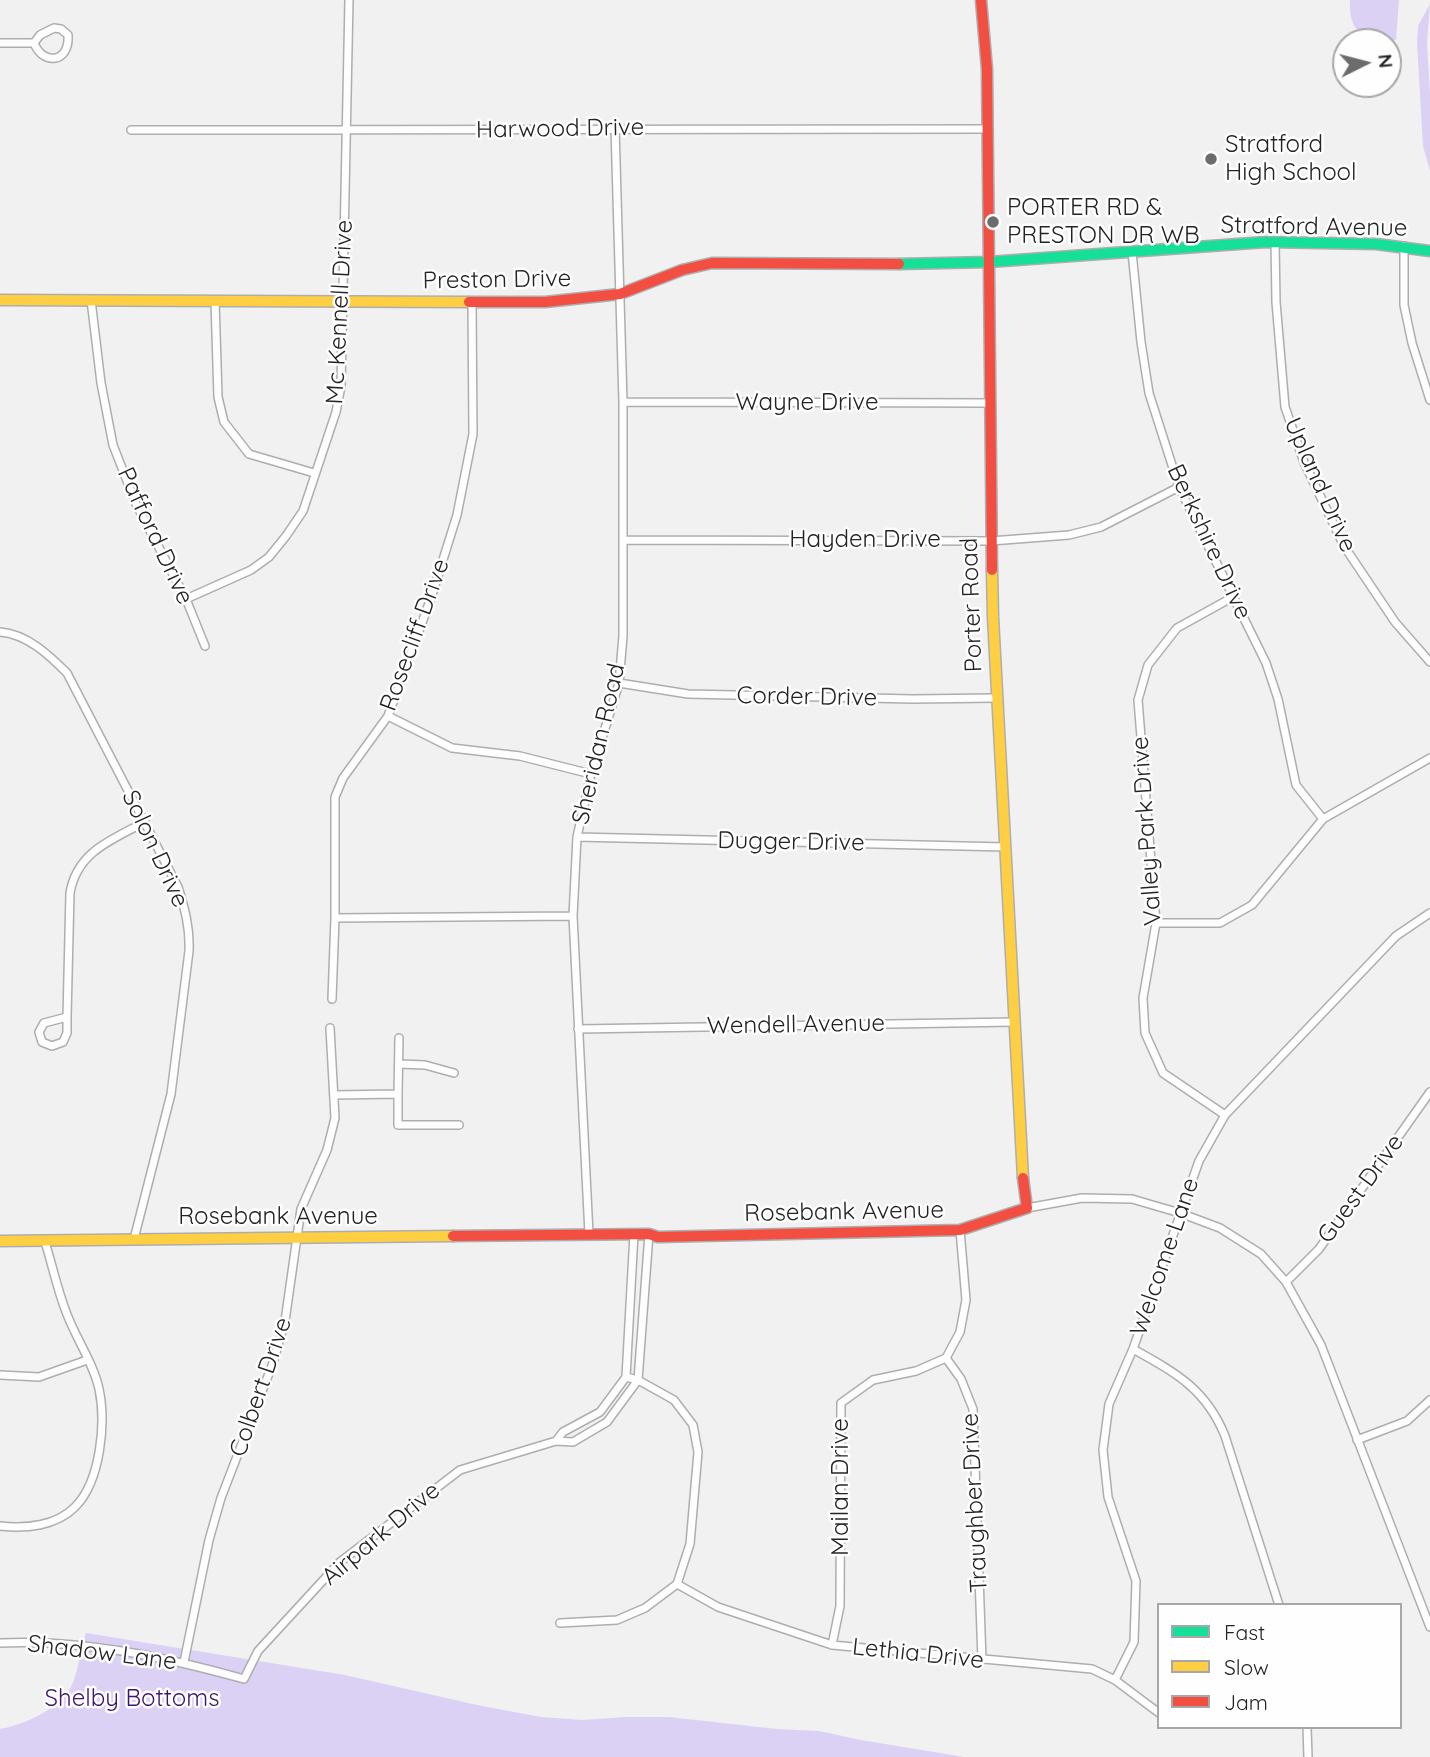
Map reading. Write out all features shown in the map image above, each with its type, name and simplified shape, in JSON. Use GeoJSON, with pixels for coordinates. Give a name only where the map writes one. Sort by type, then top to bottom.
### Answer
{"type":"FeatureCollection","features":[{"type":"Feature","properties":{"kind":"street","name":"Mc Kennell Drive"},"geometry":{"type":"LineString","coordinates":[[186,599],[251,570],[270,556],[303,511],[336,412],[341,386],[349,0]]}},
{"type":"Feature","properties":{"kind":"street","name":"Porter Road"},"geometry":{"type":"LineString","coordinates":[[981,0],[985,23],[988,130],[991,541],[996,698],[1021,1161],[1027,1208]]}},
{"type":"Feature","properties":{"kind":"street"},"geometry":{"type":"LineString","coordinates":[[0,43],[34,43],[45,31],[61,29],[68,35],[69,46],[66,54],[58,58],[47,58],[37,51],[34,43]]}},
{"type":"Feature","properties":{"kind":"street","name":"Sheridan Road"},"geometry":{"type":"LineString","coordinates":[[589,1234],[573,916],[577,837],[591,774],[619,683],[622,636],[623,402],[615,128]]}},
{"type":"Feature","properties":{"kind":"street","name":"Harwood Drive"},"geometry":{"type":"LineString","coordinates":[[131,130],[988,130]]}},
{"type":"Feature","properties":{"kind":"street","name":"Stratford Avenue"},"geometry":{"type":"LineString","coordinates":[[988,262],[1275,242],[1404,246],[1430,251]]}},
{"type":"Feature","properties":{"kind":"street","name":"Upland Drive"},"geometry":{"type":"LineString","coordinates":[[1275,242],[1276,302],[1285,407],[1304,462],[1344,546],[1395,622],[1430,662]]}},
{"type":"Feature","properties":{"kind":"street"},"geometry":{"type":"LineString","coordinates":[[1404,246],[1404,305],[1412,343],[1430,400]]}},
{"type":"Feature","properties":{"kind":"street","name":"Berkshire Drive"},"geometry":{"type":"LineString","coordinates":[[1132,252],[1149,393],[1179,487],[1274,683],[1296,785],[1323,819]]}},
{"type":"Feature","properties":{"kind":"street","name":"Preston Drive"},"geometry":{"type":"LineString","coordinates":[[0,300],[577,300],[620,294],[682,270],[712,263],[988,262]]}},
{"type":"Feature","properties":{"kind":"street","name":"Pafford Drive"},"geometry":{"type":"LineString","coordinates":[[91,300],[101,383],[113,445],[136,504],[186,599],[205,646]]}},
{"type":"Feature","properties":{"kind":"street"},"geometry":{"type":"LineString","coordinates":[[215,300],[218,397],[224,422],[249,454],[314,473]]}},
{"type":"Feature","properties":{"kind":"street","name":"Rosecliff Drive"},"geometry":{"type":"LineString","coordinates":[[332,999],[335,797],[343,778],[387,716],[431,598],[457,515],[473,434],[472,302]]}},
{"type":"Feature","properties":{"kind":"street","name":"Wayne Drive"},"geometry":{"type":"LineString","coordinates":[[623,402],[990,403]]}},
{"type":"Feature","properties":{"kind":"street","name":"Hayden Drive"},"geometry":{"type":"LineString","coordinates":[[624,540],[991,541],[1069,535],[1101,527],[1179,487]]}},
{"type":"Feature","properties":{"kind":"street","name":"Valley Park Drive"},"geometry":{"type":"LineString","coordinates":[[1224,1115],[1163,1073],[1145,1033],[1143,998],[1156,923],[1138,701],[1148,665],[1177,628],[1233,597]]}},
{"type":"Feature","properties":{"kind":"street","name":"Solon Drive"},"geometry":{"type":"LineString","coordinates":[[0,632],[29,642],[50,656],[67,673],[178,887],[185,910],[189,936],[171,1094],[134,1239]]}},
{"type":"Feature","properties":{"kind":"street","name":"Corder Drive"},"geometry":{"type":"LineString","coordinates":[[619,683],[688,694],[996,698]]}},
{"type":"Feature","properties":{"kind":"street"},"geometry":{"type":"LineString","coordinates":[[387,716],[452,748],[520,756],[591,774]]}},
{"type":"Feature","properties":{"kind":"street"},"geometry":{"type":"LineString","coordinates":[[1156,923],[1220,923],[1252,905],[1323,819],[1430,758]]}},
{"type":"Feature","properties":{"kind":"street"},"geometry":{"type":"LineString","coordinates":[[67,1017],[44,1024],[39,1032],[42,1042],[52,1046],[63,1042],[67,1034],[72,879],[87,855],[98,846],[145,822]]}},
{"type":"Feature","properties":{"kind":"street","name":"Dugger Drive"},"geometry":{"type":"LineString","coordinates":[[577,837],[1005,847]]}},
{"type":"Feature","properties":{"kind":"street","name":"Welcome Lane"},"geometry":{"type":"LineString","coordinates":[[1115,1680],[1134,1642],[1136,1581],[1108,1497],[1103,1450],[1110,1404],[1133,1349],[1199,1161],[1224,1115],[1396,936],[1430,913]]}},
{"type":"Feature","properties":{"kind":"street"},"geometry":{"type":"LineString","coordinates":[[335,918],[573,916]]}},
{"type":"Feature","properties":{"kind":"street","name":"Wendell Avenue"},"geometry":{"type":"LineString","coordinates":[[578,1029],[1015,1022]]}},
{"type":"Feature","properties":{"kind":"street","name":"Colbert Drive"},"geometry":{"type":"LineString","coordinates":[[184,1662],[212,1528],[273,1363],[285,1321],[301,1209],[327,1150],[335,1118],[330,1028]]}},
{"type":"Feature","properties":{"kind":"street"},"geometry":{"type":"LineString","coordinates":[[399,1038],[398,1125],[459,1125]]}},
{"type":"Feature","properties":{"kind":"street"},"geometry":{"type":"LineString","coordinates":[[399,1064],[425,1065],[454,1073]]}},
{"type":"Feature","properties":{"kind":"street","name":"Guest Drive"},"geometry":{"type":"LineString","coordinates":[[1286,1282],[1318,1249],[1430,1092]]}},
{"type":"Feature","properties":{"kind":"street"},"geometry":{"type":"LineString","coordinates":[[334,1095],[398,1094]]}},
{"type":"Feature","properties":{"kind":"street","name":"Rosebank Avenue"},"geometry":{"type":"LineString","coordinates":[[0,1241],[589,1234],[649,1234],[658,1237],[960,1230],[1027,1208],[1082,1198],[1132,1199],[1220,1228],[1261,1254],[1286,1282],[1321,1345],[1430,1627]]}},
{"type":"Feature","properties":{"kind":"street"},"geometry":{"type":"LineString","coordinates":[[946,1358],[960,1332],[966,1300],[960,1230]]}},
{"type":"Feature","properties":{"kind":"street"},"geometry":{"type":"LineString","coordinates":[[560,1623],[617,1620],[645,1608],[677,1584],[690,1544],[698,1452],[693,1425],[674,1400],[638,1380],[626,1377],[634,1234]]}},
{"type":"Feature","properties":{"kind":"street"},"geometry":{"type":"LineString","coordinates":[[638,1380],[649,1234]]}},
{"type":"Feature","properties":{"kind":"street"},"geometry":{"type":"LineString","coordinates":[[0,1526],[21,1529],[53,1522],[76,1507],[91,1481],[100,1447],[103,1411],[98,1385],[65,1310],[45,1242]]}},
{"type":"Feature","properties":{"kind":"street"},"geometry":{"type":"LineString","coordinates":[[1133,1349],[1185,1380],[1213,1411],[1226,1436],[1278,1603]]}},
{"type":"Feature","properties":{"kind":"street","name":"Mailan Drive"},"geometry":{"type":"LineString","coordinates":[[832,1645],[840,1606],[841,1403],[873,1380],[916,1371],[946,1358]]}},
{"type":"Feature","properties":{"kind":"street","name":"Traughber Drive"},"geometry":{"type":"LineString","coordinates":[[946,1358],[961,1379],[973,1409],[982,1660]]}},
{"type":"Feature","properties":{"kind":"street"},"geometry":{"type":"LineString","coordinates":[[0,1375],[39,1377],[87,1360]]}},
{"type":"Feature","properties":{"kind":"street","name":"Airpark Drive"},"geometry":{"type":"LineString","coordinates":[[556,1441],[563,1432],[600,1412],[626,1377]]}},
{"type":"Feature","properties":{"kind":"street","name":"Airpark Drive"},"geometry":{"type":"LineString","coordinates":[[244,1679],[258,1651],[340,1562],[460,1470],[556,1441],[573,1442],[607,1422],[638,1380]]}},
{"type":"Feature","properties":{"kind":"street"},"geometry":{"type":"LineString","coordinates":[[1357,1440],[1407,1421],[1430,1400]]}},
{"type":"Feature","properties":{"kind":"street","name":"Lethia Drive"},"geometry":{"type":"LineString","coordinates":[[677,1584],[718,1607],[832,1645],[1092,1669],[1115,1680],[1157,1712]]}},
{"type":"Feature","properties":{"kind":"street","name":"Shadow Lane"},"geometry":{"type":"LineString","coordinates":[[0,1643],[35,1641],[184,1662],[244,1679]]}},
{"type":"Feature","properties":{"kind":"street"},"geometry":{"type":"LineString","coordinates":[[1307,1729],[1308,1757]]}},
{"type":"Feature","properties":{"kind":"green space"},"geometry":{"type":"Polygon","coordinates":[[[1350,0],[1399,0],[1397,28],[1356,28],[1350,11],[1350,0]]]}},
{"type":"Feature","properties":{"kind":"green space"},"geometry":{"type":"Polygon","coordinates":[[[1430,4],[1427,43],[1430,171],[1423,146],[1417,43],[1418,26],[1430,4]]]}},
{"type":"Feature","properties":{"kind":"green space","name":"Shelby Bottoms"},"geometry":{"type":"Polygon","coordinates":[[[86,1633],[345,1675],[541,1717],[583,1720],[669,1717],[819,1731],[964,1757],[0,1757],[0,1729],[40,1715],[58,1702],[71,1687],[86,1633]]]}},
{"type":"Feature","properties":{"kind":"traffic: fast"},"geometry":{"type":"LineString","coordinates":[[899,264],[989,262],[1266,242],[1376,244],[1430,251]]}},
{"type":"Feature","properties":{"kind":"traffic: slow"},"geometry":{"type":"LineString","coordinates":[[0,300],[469,302]]}},
{"type":"Feature","properties":{"kind":"traffic: slow"},"geometry":{"type":"LineString","coordinates":[[992,570],[1023,1178]]}},
{"type":"Feature","properties":{"kind":"traffic: slow"},"geometry":{"type":"LineString","coordinates":[[0,1241],[453,1236]]}},
{"type":"Feature","properties":{"kind":"traffic: jam"},"geometry":{"type":"LineString","coordinates":[[981,0],[987,69],[992,570]]}},
{"type":"Feature","properties":{"kind":"traffic: jam"},"geometry":{"type":"LineString","coordinates":[[469,302],[545,302],[620,294],[682,270],[712,263],[899,264]]}},
{"type":"Feature","properties":{"kind":"traffic: jam"},"geometry":{"type":"LineString","coordinates":[[453,1236],[649,1234],[658,1237],[960,1230],[1027,1208],[1023,1178]]}},
{"type":"Feature","properties":{"kind":"place","name":"Stratford High School"},"geometry":{"type":"Point","coordinates":[1211,159]}},
{"type":"Feature","properties":{"kind":"place","name":"PORTER RD & PRESTON DR WB"},"geometry":{"type":"Point","coordinates":[993,222]}}]}
